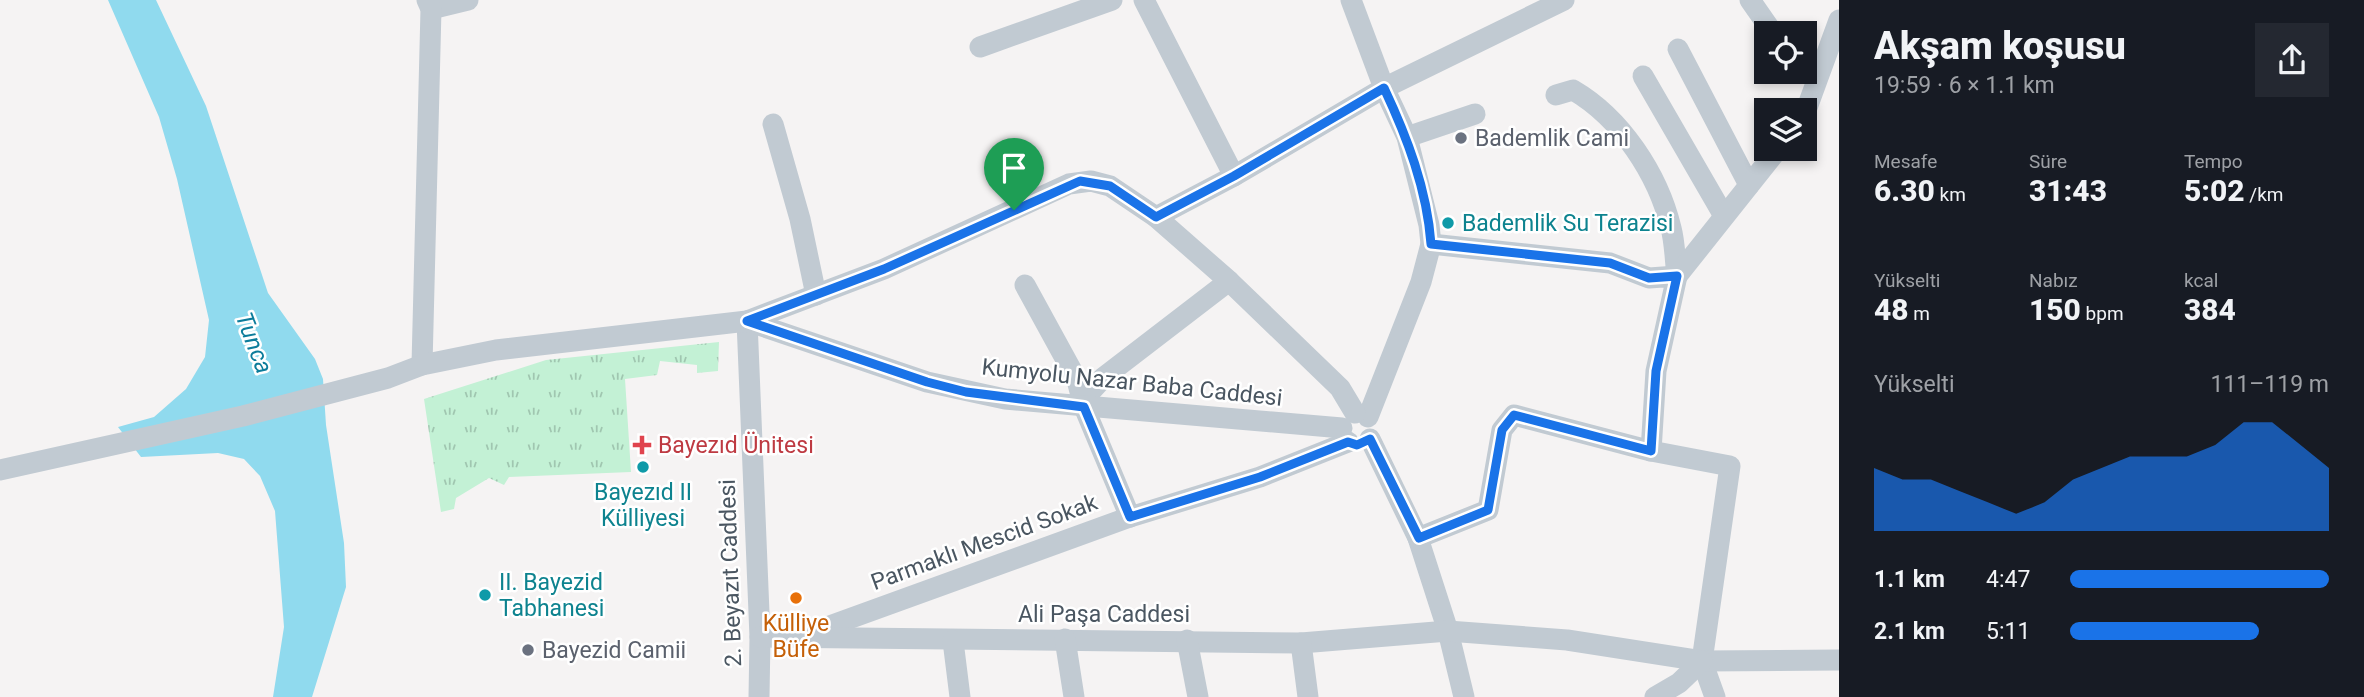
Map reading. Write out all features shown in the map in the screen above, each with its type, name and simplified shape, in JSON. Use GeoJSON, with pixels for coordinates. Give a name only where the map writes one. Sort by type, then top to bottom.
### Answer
{"type":"FeatureCollection","features":[{"type":"Feature","properties":{"kind":"street"},"geometry":{"type":"LineString","coordinates":[[422,365],[429,4],[468,0]]}},
{"type":"Feature","properties":{"kind":"street"},"geometry":{"type":"LineString","coordinates":[[980,47],[1112,0]]}},
{"type":"Feature","properties":{"kind":"street"},"geometry":{"type":"LineString","coordinates":[[1144,0],[1234,176]]}},
{"type":"Feature","properties":{"kind":"street"},"geometry":{"type":"LineString","coordinates":[[1351,0],[1384,88],[1407,137],[1429,225],[1431,244],[1421,282],[1353,425]]}},
{"type":"Feature","properties":{"kind":"street"},"geometry":{"type":"LineString","coordinates":[[1156,217],[1234,176],[1384,88],[1564,0]]}},
{"type":"Feature","properties":{"kind":"street"},"geometry":{"type":"LineString","coordinates":[[1750,0],[1765,21]]}},
{"type":"Feature","properties":{"kind":"street"},"geometry":{"type":"LineString","coordinates":[[1817,61],[1839,20]]}},
{"type":"Feature","properties":{"kind":"street"},"geometry":{"type":"LineString","coordinates":[[1678,49],[1749,185]]}},
{"type":"Feature","properties":{"kind":"street"},"geometry":{"type":"LineString","coordinates":[[1643,76],[1724,216]]}},
{"type":"Feature","properties":{"kind":"street"},"geometry":{"type":"LineString","coordinates":[[1556,95],[1573,90],[1587,98],[1636,149],[1671,227],[1677,276],[1656,371],[1651,451]]}},
{"type":"Feature","properties":{"kind":"street"},"geometry":{"type":"LineString","coordinates":[[1407,137],[1475,114]]}},
{"type":"Feature","properties":{"kind":"street"},"geometry":{"type":"LineString","coordinates":[[773,124],[800,219],[816,295]]}},
{"type":"Feature","properties":{"kind":"street"},"geometry":{"type":"LineString","coordinates":[[1431,244],[1610,263],[1649,278],[1677,276],[1768,161]]}},
{"type":"Feature","properties":{"kind":"street"},"geometry":{"type":"LineString","coordinates":[[747,321],[884,269],[1080,181],[1110,186],[1156,217],[1229,281],[1340,388],[1353,425]]}},
{"type":"Feature","properties":{"kind":"street"},"geometry":{"type":"LineString","coordinates":[[1084,407],[1091,391],[1104,377],[1229,281]]}},
{"type":"Feature","properties":{"kind":"street"},"geometry":{"type":"LineString","coordinates":[[1025,285],[1077,380],[1084,407],[1130,517]]}},
{"type":"Feature","properties":{"kind":"street","name":"Kumyolu Nazar Baba Caddesi"},"geometry":{"type":"LineString","coordinates":[[0,470],[243,416],[388,378],[422,365],[505,348],[747,321],[953,389],[1005,400],[1353,425]]}},
{"type":"Feature","properties":{"kind":"street","name":"2. Beyazıt Caddesi"},"geometry":{"type":"LineString","coordinates":[[747,321],[760,637],[759,697]]}},
{"type":"Feature","properties":{"kind":"street"},"geometry":{"type":"LineString","coordinates":[[1419,538],[1488,510],[1502,430],[1514,415],[1651,451],[1730,466],[1702,661],[1715,697]]}},
{"type":"Feature","properties":{"kind":"street"},"geometry":{"type":"LineString","coordinates":[[1353,425],[1373,430],[1370,439],[1419,538],[1448,631],[1464,697]]}},
{"type":"Feature","properties":{"kind":"street","name":"Parmaklı Mescid Sokak"},"geometry":{"type":"LineString","coordinates":[[796,638],[1130,517],[1260,477],[1353,425]]}},
{"type":"Feature","properties":{"kind":"street","name":"Ali Paşa Caddesi"},"geometry":{"type":"LineString","coordinates":[[760,637],[1301,643],[1448,631],[1567,640],[1702,661],[1839,660]]}},
{"type":"Feature","properties":{"kind":"street"},"geometry":{"type":"LineString","coordinates":[[1065,639],[1074,697]]}},
{"type":"Feature","properties":{"kind":"street"},"geometry":{"type":"LineString","coordinates":[[1187,640],[1198,697]]}},
{"type":"Feature","properties":{"kind":"street"},"geometry":{"type":"LineString","coordinates":[[953,641],[960,697]]}},
{"type":"Feature","properties":{"kind":"street"},"geometry":{"type":"LineString","coordinates":[[1301,643],[1308,697]]}},
{"type":"Feature","properties":{"kind":"street"},"geometry":{"type":"LineString","coordinates":[[1655,697],[1679,683],[1702,661]]}},
{"type":"Feature","properties":{"kind":"green space"},"geometry":{"type":"Polygon","coordinates":[[[719,342],[718,371],[697,373],[697,365],[660,361],[657,375],[625,379],[631,472],[509,477],[504,485],[489,478],[456,498],[454,509],[441,512],[424,399],[546,360],[719,342]]]}},
{"type":"Feature","properties":{"kind":"water","name":"Tunca"},"geometry":{"type":"Polygon","coordinates":[[[108,0],[156,0],[206,106],[268,293],[315,359],[323,379],[326,425],[344,543],[346,587],[312,697],[273,697],[284,627],[275,511],[260,476],[244,459],[218,453],[141,457],[118,427],[154,417],[186,389],[205,357],[209,320],[177,179],[159,117],[108,0]]]}},
{"type":"Feature","properties":{"kind":"place","name":"Bademlik Cami"},"geometry":{"type":"Point","coordinates":[1461,138]}},
{"type":"Feature","properties":{"kind":"place","name":"Bademlik Su Terazisi"},"geometry":{"type":"Point","coordinates":[1448,223]}},
{"type":"Feature","properties":{"kind":"place","name":"Bayezıd Ünitesi"},"geometry":{"type":"Point","coordinates":[642,445]}},
{"type":"Feature","properties":{"kind":"place","name":"Bayezıd II Külliyesi"},"geometry":{"type":"Point","coordinates":[643,467]}},
{"type":"Feature","properties":{"kind":"place","name":"II. Bayezid Tabhanesi"},"geometry":{"type":"Point","coordinates":[485,595]}},
{"type":"Feature","properties":{"kind":"place","name":"Külliye Büfe"},"geometry":{"type":"Point","coordinates":[796,598]}},
{"type":"Feature","properties":{"kind":"place","name":"Bayezid Camii"},"geometry":{"type":"Point","coordinates":[528,650]}},
{"type":"Feature","properties":{"kind":"route"},"geometry":{"type":"LineString","coordinates":[[1384,88],[1407,137],[1429,225],[1431,244],[1610,263],[1649,278],[1677,276],[1656,371],[1651,451],[1514,415],[1502,430],[1488,510],[1419,538],[1370,439],[1357,445],[1348,442],[1260,477],[1130,517],[1084,407],[1005,400],[966,392],[927,382],[747,321],[884,269],[1014,210],[1069,184],[1091,181],[1110,186],[1156,217],[1234,176],[1384,88]]}}]}
